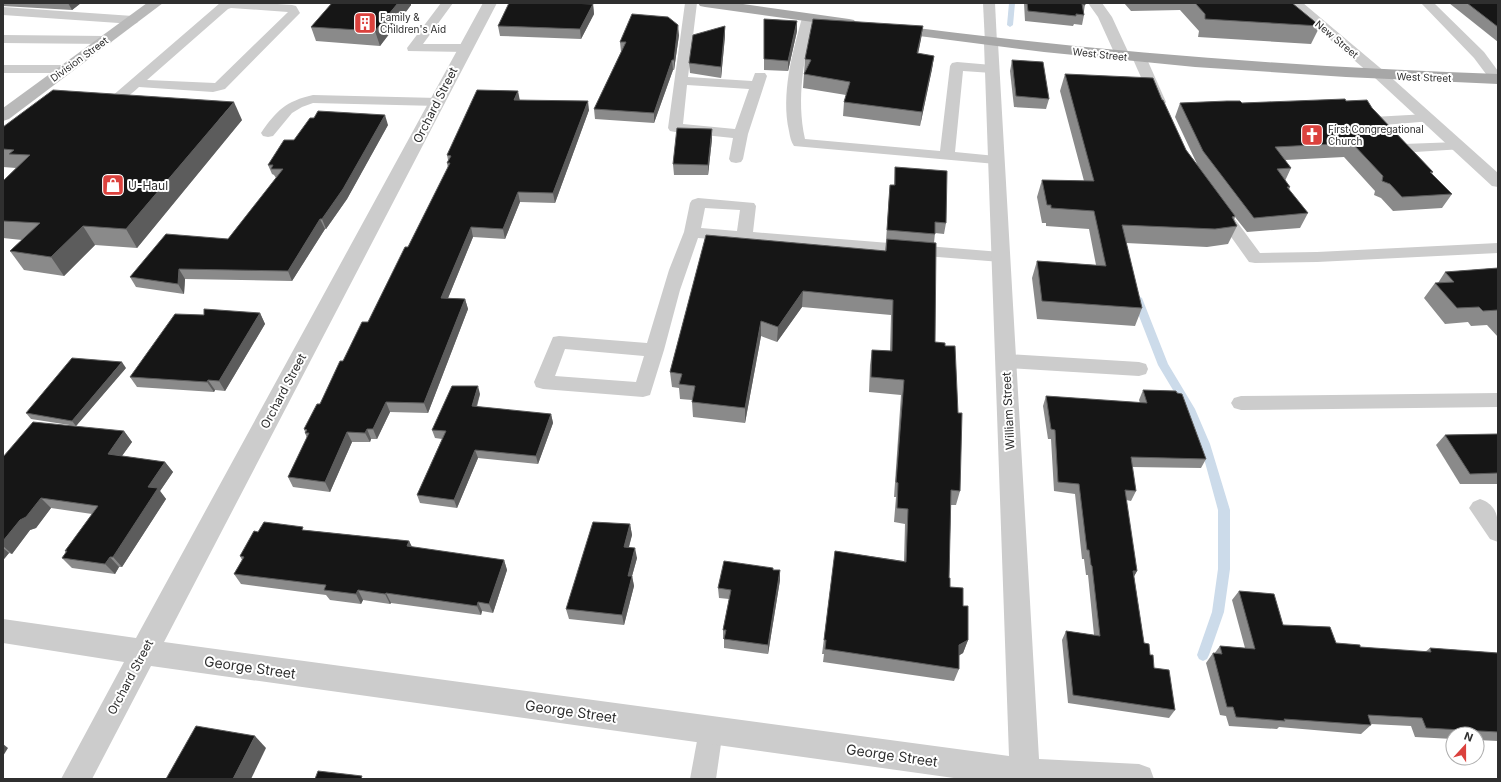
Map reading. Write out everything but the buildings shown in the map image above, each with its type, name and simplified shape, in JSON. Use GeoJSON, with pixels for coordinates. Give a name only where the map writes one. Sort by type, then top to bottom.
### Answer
{"type":"FeatureCollection","features":[{"type":"Feature","properties":{"kind":"main road","name":"Division Street"},"geometry":{"type":"LineString","coordinates":[[3,116],[156,3]]}},
{"type":"Feature","properties":{"kind":"main road"},"geometry":{"type":"LineString","coordinates":[[706,3],[861,25]]}},
{"type":"Feature","properties":{"kind":"main road","name":"West Street"},"geometry":{"type":"LineString","coordinates":[[876,27],[991,43],[1122,56],[1380,75],[1497,79]]}},
{"type":"Feature","properties":{"kind":"street","name":"Orchard Street"},"geometry":{"type":"LineString","coordinates":[[76,779],[438,102],[464,48],[490,3]]}},
{"type":"Feature","properties":{"kind":"street"},"geometry":{"type":"LineString","coordinates":[[1095,3],[1105,17],[1122,56]]}},
{"type":"Feature","properties":{"kind":"street","name":"New Street"},"geometry":{"type":"LineString","coordinates":[[1294,3],[1380,75],[1498,182]]}},
{"type":"Feature","properties":{"kind":"street","name":"William Street"},"geometry":{"type":"LineString","coordinates":[[991,43],[1025,776]]}},
{"type":"Feature","properties":{"kind":"street","name":"George Street"},"geometry":{"type":"LineString","coordinates":[[3,631],[143,652],[711,730],[1025,776],[1139,779]]}},
{"type":"Feature","properties":{"kind":"lane"},"geometry":{"type":"LineString","coordinates":[[447,3],[413,48],[464,48]]}},
{"type":"Feature","properties":{"kind":"lane"},"geometry":{"type":"LineString","coordinates":[[691,3],[675,128],[741,134]]}},
{"type":"Feature","properties":{"kind":"lane"},"geometry":{"type":"LineString","coordinates":[[989,3],[991,43]]}},
{"type":"Feature","properties":{"kind":"lane"},"geometry":{"type":"LineString","coordinates":[[1427,3],[1479,55],[1497,79]]}},
{"type":"Feature","properties":{"kind":"lane"},"geometry":{"type":"LineString","coordinates":[[90,100],[116,100],[224,6],[231,4],[276,8],[292,10],[294,13],[220,86],[214,88],[136,83]]}},
{"type":"Feature","properties":{"kind":"lane"},"geometry":{"type":"LineString","coordinates":[[3,11],[133,20]]}},
{"type":"Feature","properties":{"kind":"lane"},"geometry":{"type":"LineString","coordinates":[[808,18],[794,78],[793,102],[799,143],[996,160]]}},
{"type":"Feature","properties":{"kind":"lane"},"geometry":{"type":"LineString","coordinates":[[3,39],[106,40]]}},
{"type":"Feature","properties":{"kind":"lane"},"geometry":{"type":"LineString","coordinates":[[1139,57],[1165,113]]}},
{"type":"Feature","properties":{"kind":"lane"},"geometry":{"type":"LineString","coordinates":[[947,156],[958,66],[992,69]]}},
{"type":"Feature","properties":{"kind":"lane"},"geometry":{"type":"LineString","coordinates":[[3,69],[66,69]]}},
{"type":"Feature","properties":{"kind":"lane"},"geometry":{"type":"LineString","coordinates":[[681,81],[758,81],[741,134],[736,159]]}},
{"type":"Feature","properties":{"kind":"lane"},"geometry":{"type":"LineString","coordinates":[[31,95],[53,97]]}},
{"type":"Feature","properties":{"kind":"lane"},"geometry":{"type":"LineString","coordinates":[[268,133],[285,111],[297,103],[313,99],[438,102]]}},
{"type":"Feature","properties":{"kind":"lane"},"geometry":{"type":"LineString","coordinates":[[1427,118],[1373,122],[1399,149],[1458,146]]}},
{"type":"Feature","properties":{"kind":"lane"},"geometry":{"type":"LineString","coordinates":[[1212,200],[1254,258],[1317,257],[1498,248]]}},
{"type":"Feature","properties":{"kind":"lane"},"geometry":{"type":"LineString","coordinates":[[655,350],[559,342],[543,382],[643,390],[655,350],[684,252],[692,232],[698,203],[748,206],[745,236]]}},
{"type":"Feature","properties":{"kind":"lane"},"geometry":{"type":"LineString","coordinates":[[692,232],[1001,257]]}},
{"type":"Feature","properties":{"kind":"lane"},"geometry":{"type":"LineString","coordinates":[[1006,361],[1139,369]]}},
{"type":"Feature","properties":{"kind":"lane"},"geometry":{"type":"LineString","coordinates":[[1241,403],[1498,400]]}},
{"type":"Feature","properties":{"kind":"lane"},"geometry":{"type":"LineString","coordinates":[[1480,508],[1498,533]]}},
{"type":"Feature","properties":{"kind":"lane"},"geometry":{"type":"LineString","coordinates":[[702,779],[711,730]]}},
{"type":"Feature","properties":{"kind":"waterway"},"geometry":{"type":"LineString","coordinates":[[1010,25],[1012,3]]}},
{"type":"Feature","properties":{"kind":"waterway"},"geometry":{"type":"LineString","coordinates":[[1137,298],[1163,365],[1190,409],[1205,444],[1224,510],[1224,569],[1218,612],[1203,655]]}},
{"type":"Feature","properties":{"kind":"place","name":"Family & Children's Aid"},"geometry":{"type":"Point","coordinates":[365,23]}},
{"type":"Feature","properties":{"kind":"place","name":"First Congregational Church"},"geometry":{"type":"Point","coordinates":[1312,135]}},
{"type":"Feature","properties":{"kind":"place","name":"U-Haul"},"geometry":{"type":"Point","coordinates":[113,185]}}]}
